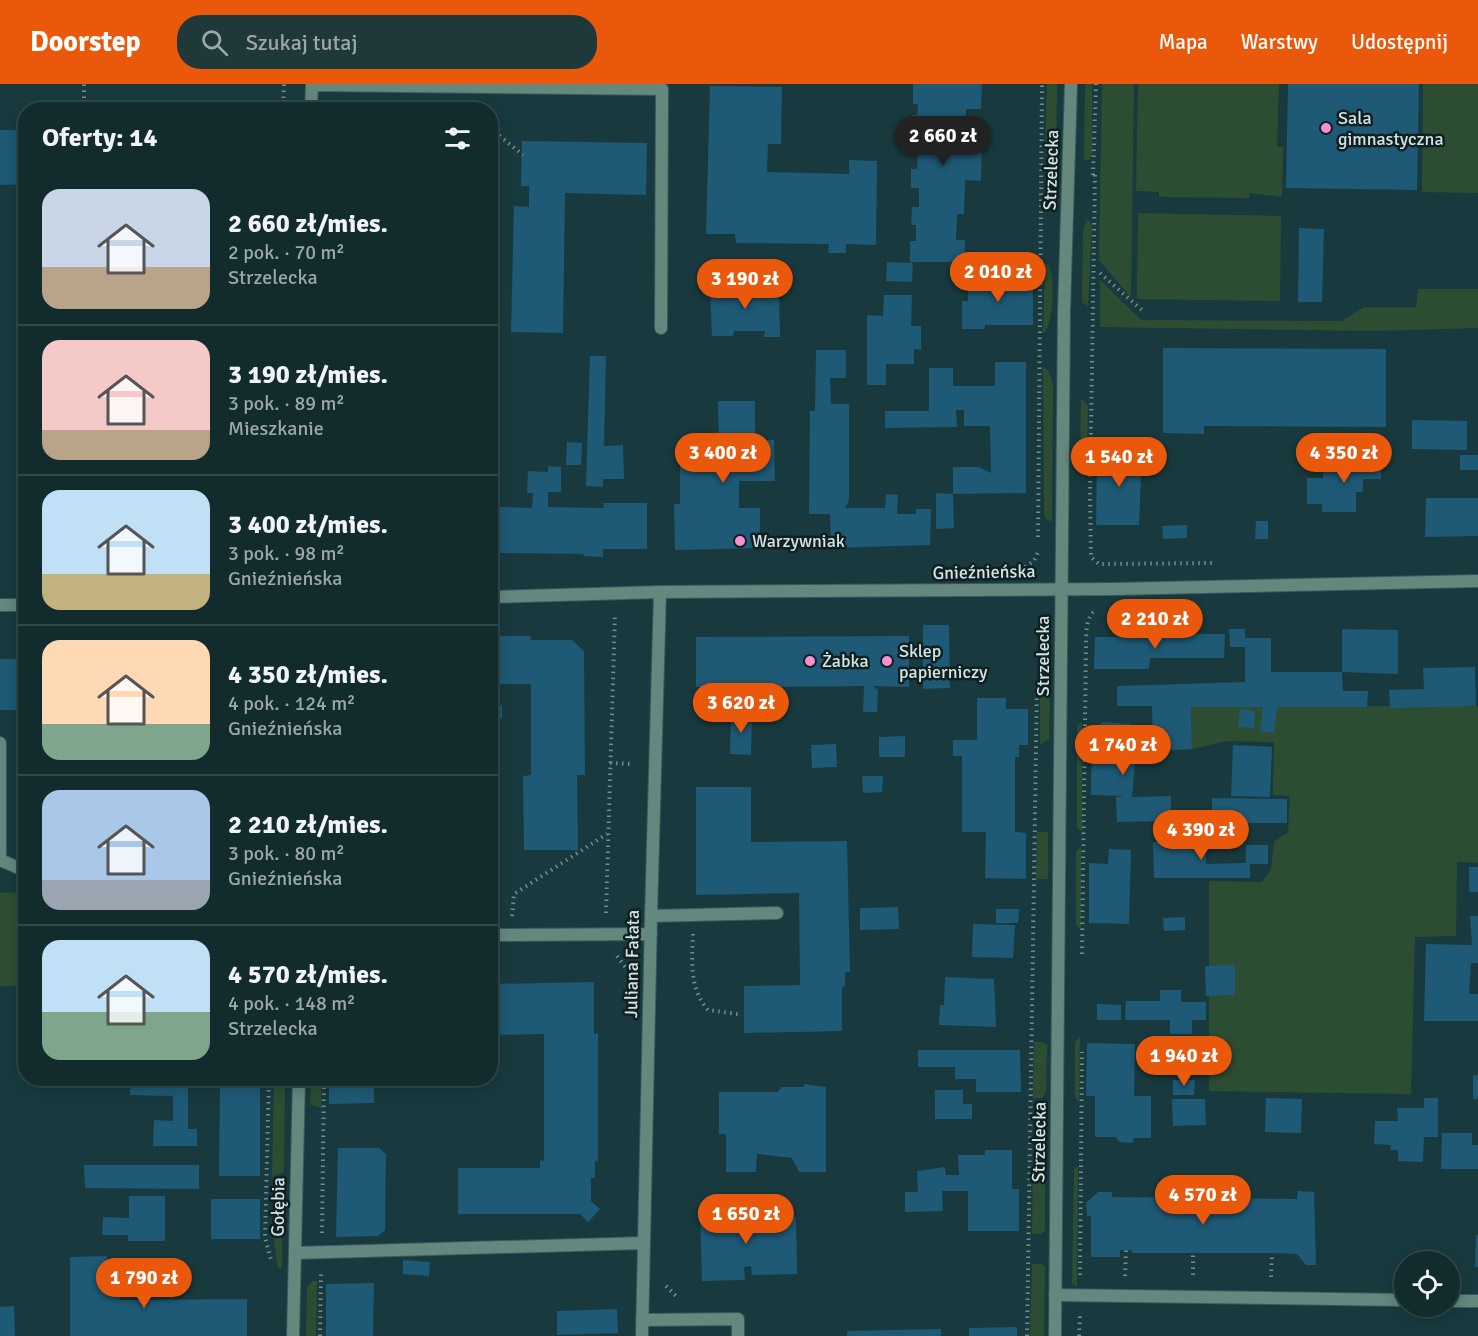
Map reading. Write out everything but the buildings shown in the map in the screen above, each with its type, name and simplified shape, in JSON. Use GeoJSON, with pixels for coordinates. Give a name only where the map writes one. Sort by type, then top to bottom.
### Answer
{"type":"FeatureCollection","features":[{"type":"Feature","properties":{"kind":"street"},"geometry":{"type":"LineString","coordinates":[[311,102],[310,84],[662,87],[661,328]]}},
{"type":"Feature","properties":{"kind":"street","name":"Strzelecka"},"geometry":{"type":"LineString","coordinates":[[1055,1336],[1064,311],[1071,84]]}},
{"type":"Feature","properties":{"kind":"street","name":"Gnieźnieńska"},"geometry":{"type":"LineString","coordinates":[[498,597],[660,592],[1061,589],[1478,581]]}},
{"type":"Feature","properties":{"kind":"street","name":"Juliana Fałata"},"geometry":{"type":"LineString","coordinates":[[642,1336],[660,592]]}},
{"type":"Feature","properties":{"kind":"street"},"geometry":{"type":"LineString","coordinates":[[0,605],[18,605]]}},
{"type":"Feature","properties":{"kind":"street"},"geometry":{"type":"LineString","coordinates":[[0,743],[0,860],[18,867]]}},
{"type":"Feature","properties":{"kind":"street"},"geometry":{"type":"LineString","coordinates":[[651,916],[777,913]]}},
{"type":"Feature","properties":{"kind":"street"},"geometry":{"type":"LineString","coordinates":[[498,935],[651,934]]}},
{"type":"Feature","properties":{"kind":"street","name":"Gołębia"},"geometry":{"type":"LineString","coordinates":[[293,1336],[299,1086]]}},
{"type":"Feature","properties":{"kind":"street"},"geometry":{"type":"LineString","coordinates":[[295,1253],[644,1243]]}},
{"type":"Feature","properties":{"kind":"street"},"geometry":{"type":"LineString","coordinates":[[1055,1295],[1394,1300]]}},
{"type":"Feature","properties":{"kind":"street"},"geometry":{"type":"LineString","coordinates":[[1460,1301],[1478,1301]]}},
{"type":"Feature","properties":{"kind":"street"},"geometry":{"type":"LineString","coordinates":[[642,1320],[738,1319],[738,1336]]}},
{"type":"Feature","properties":{"kind":"path"},"geometry":{"type":"LineString","coordinates":[[84,84],[84,102]]}},
{"type":"Feature","properties":{"kind":"path"},"geometry":{"type":"LineString","coordinates":[[284,84],[284,102]]}},
{"type":"Feature","properties":{"kind":"path"},"geometry":{"type":"LineString","coordinates":[[1013,567],[1025,567],[1034,561],[1039,550],[1042,84]]}},
{"type":"Feature","properties":{"kind":"path"},"geometry":{"type":"LineString","coordinates":[[498,135],[523,155]]}},
{"type":"Feature","properties":{"kind":"path"},"geometry":{"type":"LineString","coordinates":[[1095,175],[1090,493],[1092,557],[1099,564],[1115,564]]}},
{"type":"Feature","properties":{"kind":"path"},"geometry":{"type":"LineString","coordinates":[[1100,273],[1144,312]]}},
{"type":"Feature","properties":{"kind":"path"},"geometry":{"type":"LineString","coordinates":[[606,934],[615,593]]}},
{"type":"Feature","properties":{"kind":"path"},"geometry":{"type":"LineString","coordinates":[[1082,963],[1086,629],[1092,612],[1103,605]]}},
{"type":"Feature","properties":{"kind":"path"},"geometry":{"type":"LineString","coordinates":[[1027,1336],[1036,701]]}},
{"type":"Feature","properties":{"kind":"path"},"geometry":{"type":"LineString","coordinates":[[511,934],[514,894],[608,834]]}},
{"type":"Feature","properties":{"kind":"path"},"geometry":{"type":"LineString","coordinates":[[693,915],[694,987],[699,1000],[708,1010],[738,1014]]}},
{"type":"Feature","properties":{"kind":"path"},"geometry":{"type":"LineString","coordinates":[[1080,1294],[1082,1046]]}},
{"type":"Feature","properties":{"kind":"path"},"geometry":{"type":"LineString","coordinates":[[268,1086],[265,1238],[274,1272]]}},
{"type":"Feature","properties":{"kind":"path"},"geometry":{"type":"LineString","coordinates":[[320,1336],[324,1086]]}},
{"type":"Feature","properties":{"kind":"path"},"geometry":{"type":"LineString","coordinates":[[664,1277],[666,1288],[680,1298]]}},
{"type":"Feature","properties":{"kind":"green space"},"geometry":{"type":"Polygon","coordinates":[[[1047,84],[1057,84],[1056,160],[1050,161],[1045,154],[1047,84]]]}},
{"type":"Feature","properties":{"kind":"green space"},"geometry":{"type":"Polygon","coordinates":[[[1085,84],[1092,84],[1092,156],[1089,160],[1084,160],[1085,84]]]}},
{"type":"Feature","properties":{"kind":"green space"},"geometry":{"type":"Polygon","coordinates":[[[1102,84],[1134,84],[1131,298],[1099,260],[1102,84]]]}},
{"type":"Feature","properties":{"kind":"green space"},"geometry":{"type":"Polygon","coordinates":[[[1138,84],[1279,84],[1277,147],[1283,147],[1282,197],[1250,193],[1249,198],[1159,197],[1159,192],[1136,191],[1138,84]]]}},
{"type":"Feature","properties":{"kind":"green space"},"geometry":{"type":"Polygon","coordinates":[[[1423,84],[1478,84],[1478,193],[1422,192],[1423,84]]]}},
{"type":"Feature","properties":{"kind":"green space"},"geometry":{"type":"Polygon","coordinates":[[[1138,213],[1281,216],[1280,301],[1137,299],[1138,213]]]}},
{"type":"Feature","properties":{"kind":"green space"},"geometry":{"type":"Polygon","coordinates":[[[1087,219],[1092,225],[1088,306],[1082,302],[1083,231],[1087,219]]]}},
{"type":"Feature","properties":{"kind":"green space"},"geometry":{"type":"Polygon","coordinates":[[[1045,264],[1049,265],[1051,271],[1052,301],[1047,329],[1043,334],[1045,264]]]}},
{"type":"Feature","properties":{"kind":"green space"},"geometry":{"type":"Polygon","coordinates":[[[1100,280],[1141,320],[1342,321],[1364,307],[1416,307],[1418,289],[1478,289],[1478,328],[1376,331],[1100,327],[1100,280]]]}},
{"type":"Feature","properties":{"kind":"green space"},"geometry":{"type":"Polygon","coordinates":[[[1043,367],[1049,372],[1053,384],[1052,522],[1046,519],[1044,514],[1043,367]]]}},
{"type":"Feature","properties":{"kind":"green space"},"geometry":{"type":"Polygon","coordinates":[[[1081,398],[1088,406],[1087,451],[1080,464],[1081,398]]]}},
{"type":"Feature","properties":{"kind":"green space"},"geometry":{"type":"Polygon","coordinates":[[[1040,681],[1050,685],[1049,739],[1040,745],[1040,681]]]}},
{"type":"Feature","properties":{"kind":"green space"},"geometry":{"type":"Polygon","coordinates":[[[1478,706],[1478,863],[1457,862],[1456,936],[1415,937],[1411,1094],[1209,1091],[1209,881],[1262,882],[1271,870],[1274,842],[1288,832],[1290,796],[1273,795],[1274,742],[1227,741],[1192,749],[1191,707],[1478,706]]]}},
{"type":"Feature","properties":{"kind":"green space"},"geometry":{"type":"Polygon","coordinates":[[[1082,722],[1082,832],[1077,828],[1077,726],[1082,722]]]}},
{"type":"Feature","properties":{"kind":"green space"},"geometry":{"type":"Polygon","coordinates":[[[1037,832],[1048,832],[1048,879],[1036,879],[1037,832]]]}},
{"type":"Feature","properties":{"kind":"green space"},"geometry":{"type":"Polygon","coordinates":[[[1081,847],[1081,930],[1076,925],[1076,851],[1081,847]]]}},
{"type":"Feature","properties":{"kind":"green space"},"geometry":{"type":"Polygon","coordinates":[[[18,892],[18,986],[0,986],[0,893],[18,892]]]}},
{"type":"Feature","properties":{"kind":"green space"},"geometry":{"type":"Polygon","coordinates":[[[1080,1037],[1079,1102],[1075,1097],[1075,1042],[1080,1037]]]}},
{"type":"Feature","properties":{"kind":"green space"},"geometry":{"type":"Polygon","coordinates":[[[1034,1042],[1043,1042],[1047,1045],[1046,1092],[1042,1098],[1033,1098],[1034,1042]]]}},
{"type":"Feature","properties":{"kind":"green space"},"geometry":{"type":"Polygon","coordinates":[[[274,1086],[285,1086],[284,1172],[272,1177],[274,1086]]]}},
{"type":"Feature","properties":{"kind":"green space"},"geometry":{"type":"Polygon","coordinates":[[[311,1086],[321,1086],[321,1108],[310,1104],[311,1086]]]}},
{"type":"Feature","properties":{"kind":"green space"},"geometry":{"type":"Polygon","coordinates":[[[1033,1143],[1045,1147],[1045,1230],[1041,1234],[1032,1234],[1033,1143]]]}},
{"type":"Feature","properties":{"kind":"green space"},"geometry":{"type":"Polygon","coordinates":[[[1078,1166],[1077,1287],[1072,1284],[1074,1169],[1078,1166]]]}},
{"type":"Feature","properties":{"kind":"green space"},"geometry":{"type":"Polygon","coordinates":[[[273,1201],[278,1201],[282,1206],[282,1268],[278,1269],[273,1234],[273,1201]]]}},
{"type":"Feature","properties":{"kind":"green space"},"geometry":{"type":"Polygon","coordinates":[[[1032,1264],[1041,1264],[1045,1267],[1044,1336],[1030,1336],[1032,1264]]]}},
{"type":"Feature","properties":{"kind":"green space"},"geometry":{"type":"Polygon","coordinates":[[[313,1281],[317,1281],[316,1336],[306,1336],[307,1287],[313,1281]]]}},
{"type":"Feature","properties":{"kind":"place","name":"Sala gimnastyczna"},"geometry":{"type":"Point","coordinates":[1326,128]}},
{"type":"Feature","properties":{"kind":"place","name":"Warzywniak"},"geometry":{"type":"Point","coordinates":[740,541]}},
{"type":"Feature","properties":{"kind":"place","name":"Żabka"},"geometry":{"type":"Point","coordinates":[810,661]}},
{"type":"Feature","properties":{"kind":"place","name":"Sklep papierniczy"},"geometry":{"type":"Point","coordinates":[887,661]}}]}
